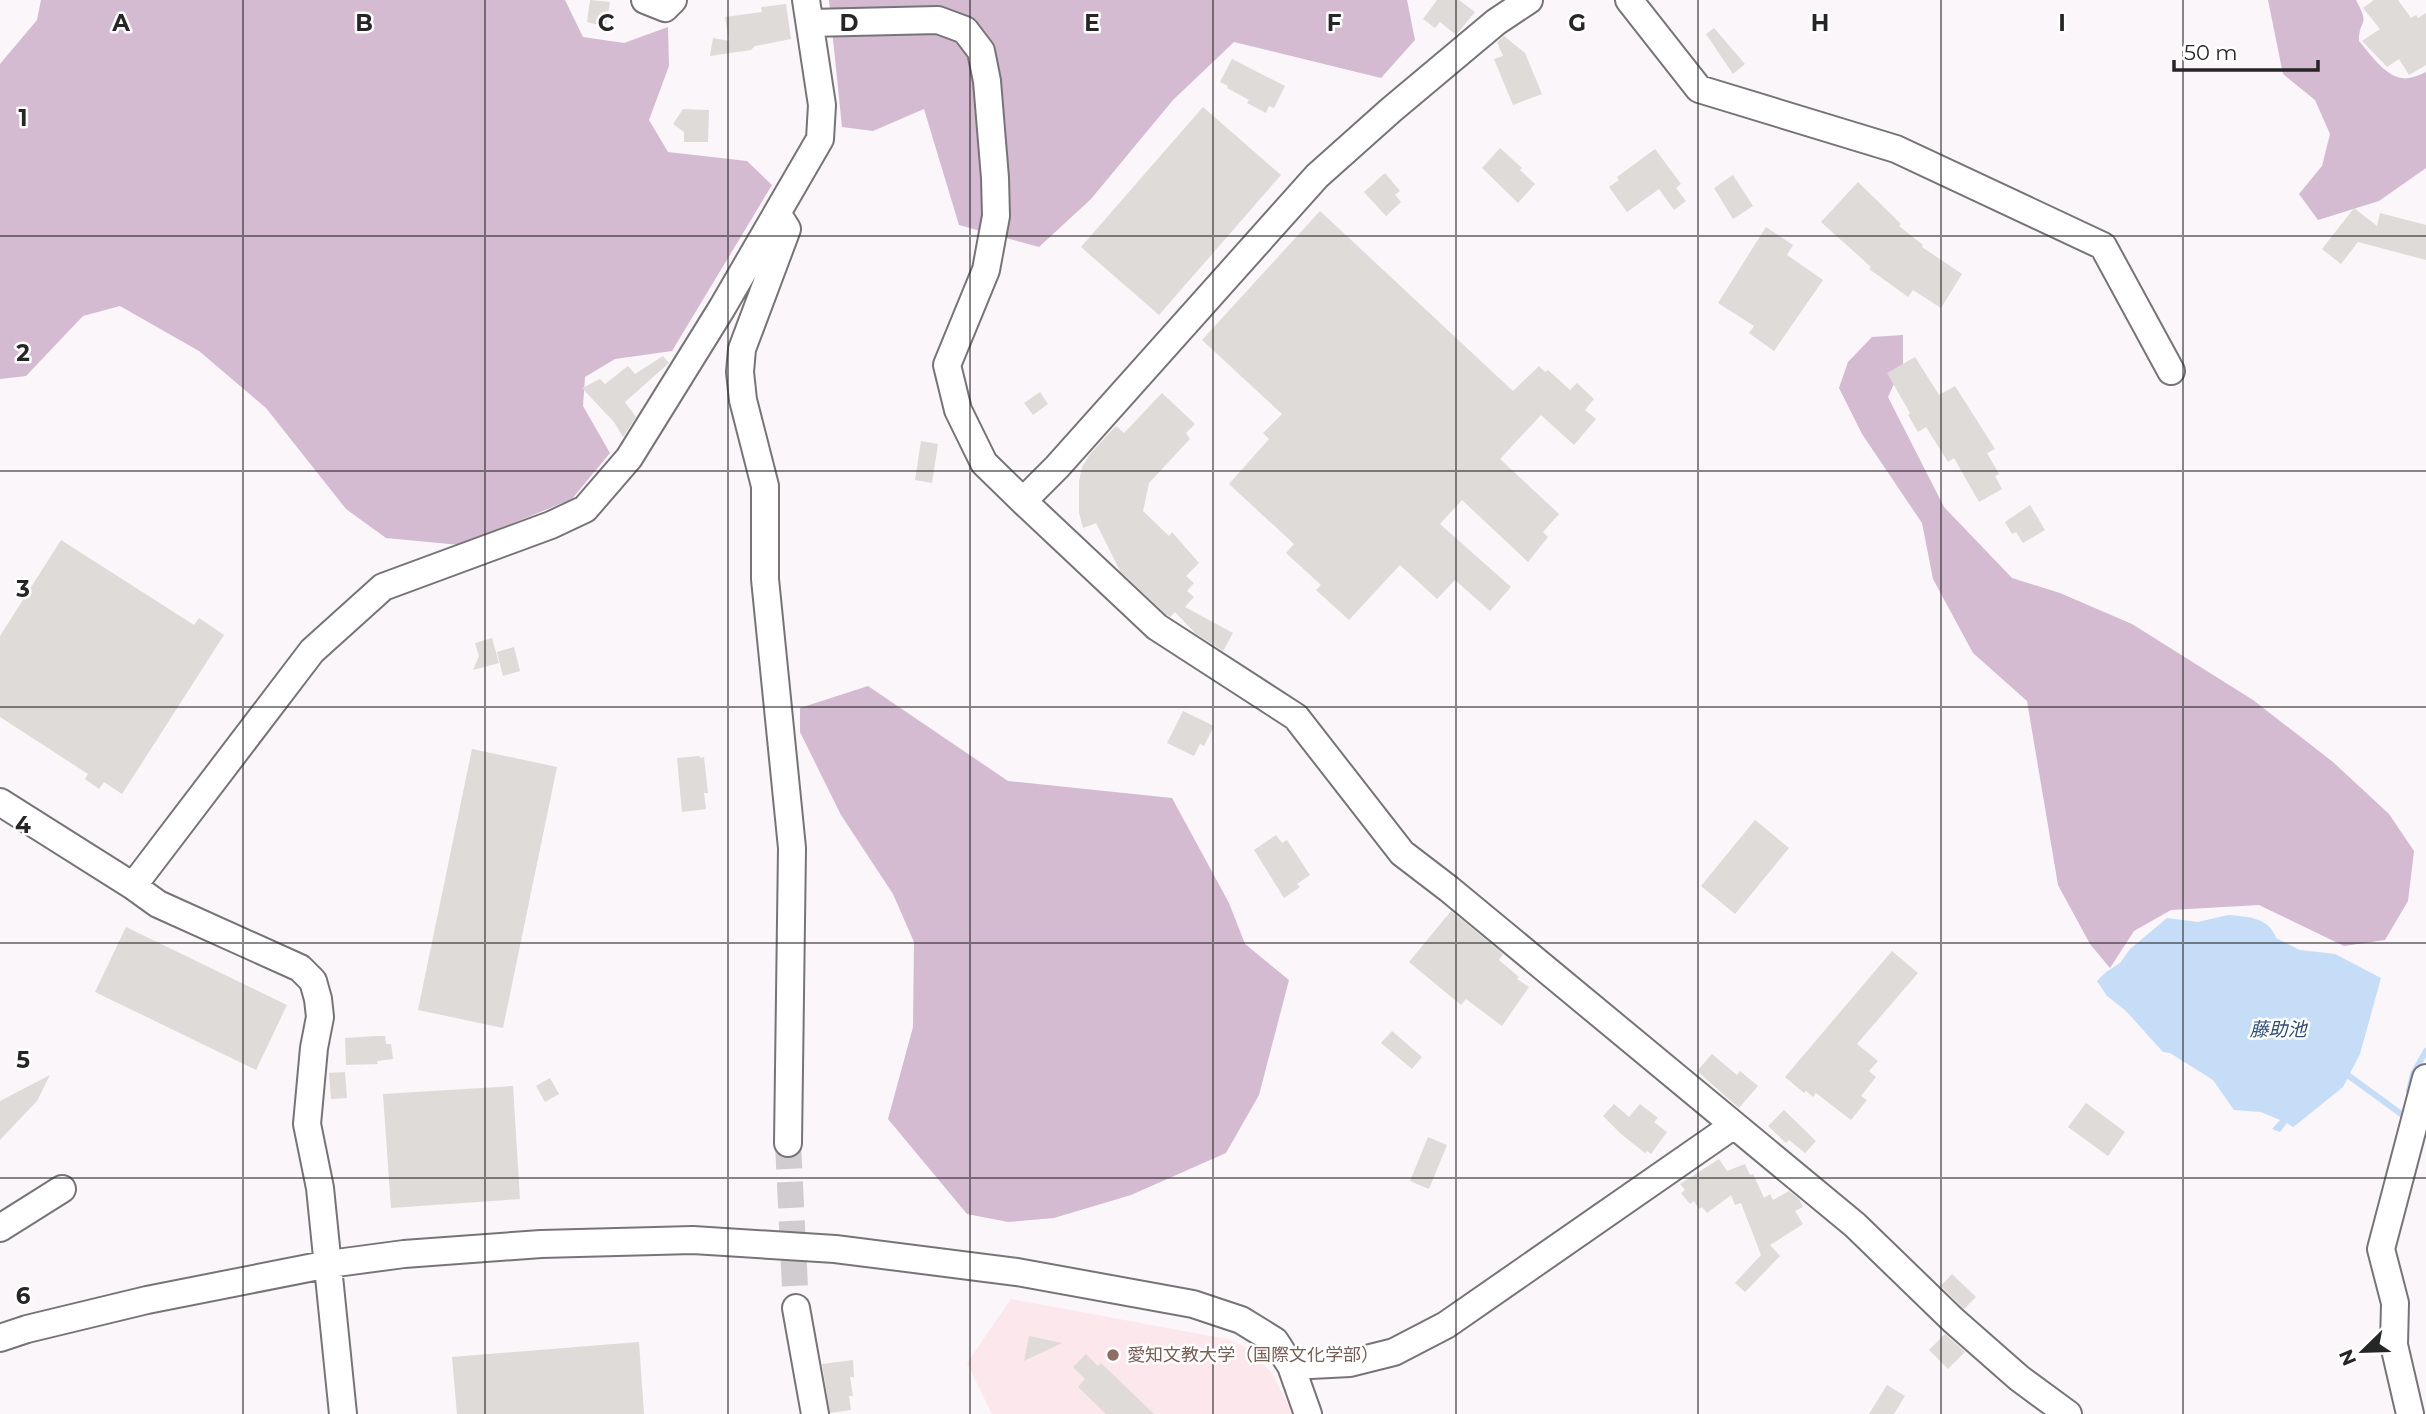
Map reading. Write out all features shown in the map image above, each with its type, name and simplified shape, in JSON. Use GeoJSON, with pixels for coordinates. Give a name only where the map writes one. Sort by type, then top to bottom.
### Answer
{"type":"FeatureCollection","features":[{"type":"Feature","properties":{"kind":"street"},"geometry":{"type":"LineString","coordinates":[[645,0],[665,8],[673,0]]}},
{"type":"Feature","properties":{"kind":"street"},"geometry":{"type":"LineString","coordinates":[[1023,501],[1057,467],[1317,176],[1496,22],[1530,0]]}},
{"type":"Feature","properties":{"kind":"street"},"geometry":{"type":"LineString","coordinates":[[1629,0],[1699,89],[1896,149],[2103,246],[2171,371]]}},
{"type":"Feature","properties":{"kind":"street"},"geometry":{"type":"LineString","coordinates":[[133,886],[312,651],[383,587],[551,525],[585,509],[629,457],[722,308],[820,139],[822,105],[808,12],[938,20],[965,30],[981,51],[987,81],[996,216],[986,270],[947,365],[958,410],[984,463],[1157,627],[1296,717],[1402,852],[1854,1225],[1953,1320],[2019,1378],[2068,1414]]}},
{"type":"Feature","properties":{"kind":"street"},"geometry":{"type":"LineString","coordinates":[[777,213],[787,229],[742,349],[740,372],[743,400],[765,486],[766,591],[792,848],[788,1143]]}},
{"type":"Feature","properties":{"kind":"street"},"geometry":{"type":"LineString","coordinates":[[0,802],[158,904],[300,968],[313,981],[320,1017],[314,1048],[307,1124],[320,1188],[343,1414]]}},
{"type":"Feature","properties":{"kind":"street"},"geometry":{"type":"LineString","coordinates":[[2410,1414],[2394,1345],[2395,1303],[2381,1249],[2426,1078]]}},
{"type":"Feature","properties":{"kind":"street"},"geometry":{"type":"LineString","coordinates":[[1291,1366],[1349,1363],[1394,1352],[1446,1325],[1734,1125]]}},
{"type":"Feature","properties":{"kind":"street"},"geometry":{"type":"LineString","coordinates":[[0,1228],[62,1189]]}},
{"type":"Feature","properties":{"kind":"street"},"geometry":{"type":"LineString","coordinates":[[0,1338],[147,1300],[329,1264],[404,1254],[541,1244],[693,1240],[835,1249],[1017,1272],[1193,1304],[1241,1320],[1275,1341],[1291,1366],[1308,1414]]}},
{"type":"Feature","properties":{"kind":"street"},"geometry":{"type":"LineString","coordinates":[[796,1308],[816,1414]]}},
{"type":"Feature","properties":{"kind":"shaded area"},"geometry":{"type":"Polygon","coordinates":[[[41,0],[565,0],[583,37],[624,43],[668,27],[669,66],[649,120],[668,152],[747,161],[772,185],[672,351],[615,359],[585,377],[583,406],[610,453],[572,499],[460,545],[386,538],[346,509],[266,408],[199,351],[120,306],[83,316],[26,376],[0,379],[0,64],[37,20],[41,0]]]}},
{"type":"Feature","properties":{"kind":"shaded area"},"geometry":{"type":"Polygon","coordinates":[[[829,0],[1407,0],[1415,40],[1381,78],[1234,42],[1173,100],[1091,199],[1039,247],[959,225],[924,109],[873,131],[842,127],[829,0]]]}},
{"type":"Feature","properties":{"kind":"shaded area"},"geometry":{"type":"Polygon","coordinates":[[[2268,0],[2356,0],[2364,19],[2359,41],[2375,60],[2394,76],[2402,78],[2411,78],[2426,72],[2426,168],[2379,201],[2318,220],[2299,194],[2322,166],[2330,134],[2315,100],[2283,74],[2268,0]]]}},
{"type":"Feature","properties":{"kind":"shaded area"},"geometry":{"type":"Polygon","coordinates":[[[1903,335],[1903,364],[1888,397],[1944,507],[2012,578],[2060,593],[2132,624],[2253,700],[2333,762],[2389,814],[2414,851],[2408,901],[2385,940],[2344,946],[2259,905],[2171,910],[2134,931],[2110,968],[2090,944],[2058,885],[2027,701],[1973,653],[1933,579],[1922,523],[1862,434],[1839,388],[1848,362],[1872,337],[1903,335]]]}},
{"type":"Feature","properties":{"kind":"shaded area"},"geometry":{"type":"Polygon","coordinates":[[[868,686],[1008,781],[1172,798],[1229,903],[1245,944],[1289,980],[1259,1095],[1226,1153],[1131,1195],[1054,1218],[1008,1222],[967,1214],[888,1119],[913,1027],[914,942],[893,894],[841,815],[800,732],[800,708],[868,686]]]}},
{"type":"Feature","properties":{"kind":"shaded area","name":"愛知文教大学（国際文化学部）"},"geometry":{"type":"Polygon","coordinates":[[[1011,1299],[1227,1339],[1245,1347],[1272,1373],[1293,1414],[992,1414],[967,1363],[1011,1299]]]}},
{"type":"Feature","properties":{"kind":"water","name":"藤助池"},"geometry":{"type":"Polygon","coordinates":[[[2228,915],[2257,919],[2273,931],[2276,938],[2300,950],[2335,954],[2381,978],[2360,1054],[2343,1087],[2296,1125],[2293,1127],[2287,1123],[2280,1132],[2272,1129],[2280,1120],[2261,1112],[2234,1110],[2213,1080],[2170,1053],[2163,1052],[2126,1011],[2107,996],[2097,981],[2167,918],[2198,922],[2228,915]]]}},
{"type":"Feature","properties":{"kind":"building"},"geometry":{"type":"Polygon","coordinates":[[[590,0],[610,2],[606,27],[587,22],[590,0]]]}},
{"type":"Feature","properties":{"kind":"building"},"geometry":{"type":"Polygon","coordinates":[[[1437,0],[1459,0],[1475,12],[1456,35],[1440,22],[1435,28],[1423,19],[1437,0]]]}},
{"type":"Feature","properties":{"kind":"building"},"geometry":{"type":"Polygon","coordinates":[[[2374,0],[2398,0],[2411,18],[2416,15],[2418,18],[2426,13],[2426,65],[2409,75],[2399,59],[2387,67],[2362,41],[2380,29],[2363,8],[2374,0]]]}},
{"type":"Feature","properties":{"kind":"building"},"geometry":{"type":"Polygon","coordinates":[[[786,4],[791,39],[755,46],[751,50],[710,56],[713,38],[729,41],[725,17],[762,12],[761,7],[786,4]]]}},
{"type":"Feature","properties":{"kind":"building"},"geometry":{"type":"Polygon","coordinates":[[[1714,28],[1745,64],[1733,74],[1706,34],[1714,28]]]}},
{"type":"Feature","properties":{"kind":"building"},"geometry":{"type":"Polygon","coordinates":[[[1504,36],[1525,53],[1542,94],[1513,105],[1494,59],[1503,56],[1497,42],[1504,36]]]}},
{"type":"Feature","properties":{"kind":"building"},"geometry":{"type":"Polygon","coordinates":[[[1232,59],[1285,86],[1274,108],[1269,106],[1266,113],[1247,103],[1249,100],[1220,82],[1232,59]]]}},
{"type":"Feature","properties":{"kind":"building"},"geometry":{"type":"Polygon","coordinates":[[[1203,107],[1281,175],[1159,315],[1081,247],[1203,107]]]}},
{"type":"Feature","properties":{"kind":"building"},"geometry":{"type":"Polygon","coordinates":[[[683,109],[709,110],[708,142],[684,142],[684,132],[673,124],[683,109]]]}},
{"type":"Feature","properties":{"kind":"building"},"geometry":{"type":"Polygon","coordinates":[[[1500,148],[1535,184],[1518,203],[1482,168],[1500,148]]]}},
{"type":"Feature","properties":{"kind":"building"},"geometry":{"type":"Polygon","coordinates":[[[1655,149],[1681,184],[1676,188],[1686,201],[1674,210],[1659,189],[1627,212],[1609,187],[1619,180],[1617,177],[1655,149]]]}},
{"type":"Feature","properties":{"kind":"building"},"geometry":{"type":"Polygon","coordinates":[[[1385,173],[1400,191],[1395,195],[1401,202],[1386,216],[1364,192],[1385,173]]]}},
{"type":"Feature","properties":{"kind":"building"},"geometry":{"type":"Polygon","coordinates":[[[1733,175],[1753,206],[1733,219],[1714,188],[1733,175]]]}},
{"type":"Feature","properties":{"kind":"building"},"geometry":{"type":"Polygon","coordinates":[[[1858,182],[1901,224],[1899,226],[1923,245],[1922,247],[1962,274],[1941,308],[1913,290],[1908,297],[1869,269],[1871,267],[1821,222],[1858,182]]]}},
{"type":"Feature","properties":{"kind":"building"},"geometry":{"type":"Polygon","coordinates":[[[2354,208],[2377,226],[2380,213],[2426,225],[2426,260],[2358,242],[2341,264],[2322,249],[2354,208]]]}},
{"type":"Feature","properties":{"kind":"building"},"geometry":{"type":"Polygon","coordinates":[[[1320,211],[1513,391],[1539,366],[1545,372],[1548,370],[1570,390],[1577,383],[1594,399],[1585,410],[1596,419],[1574,445],[1541,415],[1500,459],[1559,514],[1543,532],[1548,537],[1528,562],[1462,500],[1440,524],[1511,587],[1490,611],[1455,580],[1437,599],[1400,565],[1349,620],[1316,590],[1321,585],[1286,553],[1294,544],[1229,484],[1269,439],[1263,433],[1282,414],[1202,340],[1320,211]]]}},
{"type":"Feature","properties":{"kind":"building"},"geometry":{"type":"Polygon","coordinates":[[[1766,227],[1793,245],[1787,255],[1823,280],[1774,351],[1749,333],[1754,326],[1718,303],[1766,227]]]}},
{"type":"Feature","properties":{"kind":"building"},"geometry":{"type":"Polygon","coordinates":[[[663,356],[669,363],[625,402],[636,417],[623,437],[614,422],[582,388],[600,379],[605,384],[628,366],[635,374],[663,356]]]}},
{"type":"Feature","properties":{"kind":"building"},"geometry":{"type":"Polygon","coordinates":[[[1915,357],[1939,395],[1955,386],[1995,449],[1987,453],[1999,474],[1995,476],[2002,489],[1979,502],[1954,458],[1948,462],[1926,427],[1918,432],[1887,373],[1915,357]]]}},
{"type":"Feature","properties":{"kind":"building"},"geometry":{"type":"Polygon","coordinates":[[[1040,392],[1048,404],[1033,415],[1024,403],[1040,392]]]}},
{"type":"Feature","properties":{"kind":"building"},"geometry":{"type":"Polygon","coordinates":[[[1162,393],[1195,424],[1186,433],[1190,439],[1149,483],[1143,511],[1169,536],[1172,532],[1199,563],[1186,576],[1194,583],[1187,591],[1194,597],[1185,607],[1233,633],[1223,651],[1195,633],[1175,612],[1170,617],[1167,615],[1120,571],[1096,523],[1083,528],[1079,513],[1079,482],[1082,467],[1090,454],[1116,426],[1124,433],[1162,393]]]}},
{"type":"Feature","properties":{"kind":"building"},"geometry":{"type":"Polygon","coordinates":[[[921,441],[938,444],[932,483],[915,480],[921,441]]]}},
{"type":"Feature","properties":{"kind":"building"},"geometry":{"type":"Polygon","coordinates":[[[2030,505],[2045,530],[2023,543],[2016,532],[2012,534],[2005,522],[2030,505]]]}},
{"type":"Feature","properties":{"kind":"building"},"geometry":{"type":"Polygon","coordinates":[[[61,540],[194,625],[199,618],[224,635],[122,794],[104,782],[99,789],[85,779],[88,774],[0,717],[0,636],[61,540]]]}},
{"type":"Feature","properties":{"kind":"building"},"geometry":{"type":"Polygon","coordinates":[[[492,638],[499,663],[473,670],[479,656],[475,643],[492,638]]]}},
{"type":"Feature","properties":{"kind":"building"},"geometry":{"type":"Polygon","coordinates":[[[514,647],[520,671],[503,676],[497,652],[514,647]]]}},
{"type":"Feature","properties":{"kind":"building"},"geometry":{"type":"Polygon","coordinates":[[[1183,711],[1214,726],[1204,746],[1200,744],[1194,756],[1167,743],[1183,711]]]}},
{"type":"Feature","properties":{"kind":"building"},"geometry":{"type":"Polygon","coordinates":[[[472,749],[557,767],[503,1028],[418,1010],[472,749]]]}},
{"type":"Feature","properties":{"kind":"building"},"geometry":{"type":"Polygon","coordinates":[[[704,757],[708,793],[704,793],[706,809],[682,812],[677,758],[704,757]]]}},
{"type":"Feature","properties":{"kind":"building"},"geometry":{"type":"Polygon","coordinates":[[[1755,820],[1789,848],[1735,914],[1701,886],[1755,820]]]}},
{"type":"Feature","properties":{"kind":"building"},"geometry":{"type":"Polygon","coordinates":[[[1276,835],[1282,843],[1287,840],[1310,875],[1297,884],[1300,887],[1284,898],[1254,850],[1276,835]]]}},
{"type":"Feature","properties":{"kind":"building"},"geometry":{"type":"Polygon","coordinates":[[[1451,911],[1503,954],[1499,960],[1529,987],[1502,1026],[1466,999],[1461,1005],[1409,962],[1451,911]]]}},
{"type":"Feature","properties":{"kind":"building"},"geometry":{"type":"Polygon","coordinates":[[[126,927],[287,1005],[256,1070],[95,992],[126,927]]]}},
{"type":"Feature","properties":{"kind":"building"},"geometry":{"type":"Polygon","coordinates":[[[1892,951],[1918,973],[1857,1044],[1878,1061],[1869,1071],[1876,1077],[1861,1096],[1867,1100],[1851,1120],[1816,1093],[1813,1097],[1806,1091],[1804,1093],[1785,1077],[1892,951]]]}},
{"type":"Feature","properties":{"kind":"building"},"geometry":{"type":"Polygon","coordinates":[[[1392,1031],[1422,1057],[1412,1069],[1381,1043],[1392,1031]]]}},
{"type":"Feature","properties":{"kind":"building"},"geometry":{"type":"Polygon","coordinates":[[[385,1036],[386,1044],[391,1044],[393,1059],[377,1061],[378,1064],[346,1065],[345,1038],[385,1036]]]}},
{"type":"Feature","properties":{"kind":"building"},"geometry":{"type":"Polygon","coordinates":[[[1712,1054],[1737,1075],[1740,1071],[1758,1086],[1739,1108],[1697,1071],[1712,1054]]]}},
{"type":"Feature","properties":{"kind":"building"},"geometry":{"type":"Polygon","coordinates":[[[345,1072],[347,1098],[331,1099],[329,1073],[345,1072]]]}},
{"type":"Feature","properties":{"kind":"building"},"geometry":{"type":"Polygon","coordinates":[[[50,1075],[37,1101],[0,1140],[0,1101],[50,1075]]]}},
{"type":"Feature","properties":{"kind":"building"},"geometry":{"type":"Polygon","coordinates":[[[550,1078],[559,1094],[545,1102],[536,1086],[550,1078]]]}},
{"type":"Feature","properties":{"kind":"building"},"geometry":{"type":"Polygon","coordinates":[[[513,1086],[520,1199],[391,1208],[383,1094],[513,1086]]]}},
{"type":"Feature","properties":{"kind":"building"},"geometry":{"type":"Polygon","coordinates":[[[2086,1103],[2125,1132],[2108,1156],[2068,1127],[2086,1103]]]}},
{"type":"Feature","properties":{"kind":"building"},"geometry":{"type":"Polygon","coordinates":[[[1614,1104],[1629,1117],[1640,1104],[1658,1118],[1654,1122],[1667,1132],[1651,1154],[1647,1151],[1645,1153],[1621,1134],[1603,1116],[1614,1104]]]}},
{"type":"Feature","properties":{"kind":"building"},"geometry":{"type":"Polygon","coordinates":[[[1784,1110],[1816,1141],[1805,1153],[1789,1140],[1786,1143],[1768,1126],[1784,1110]]]}},
{"type":"Feature","properties":{"kind":"building"},"geometry":{"type":"Polygon","coordinates":[[[1428,1137],[1447,1145],[1429,1189],[1410,1181],[1428,1137]]]}},
{"type":"Feature","properties":{"kind":"building"},"geometry":{"type":"Polygon","coordinates":[[[1719,1159],[1727,1171],[1745,1164],[1750,1175],[1753,1174],[1764,1198],[1770,1194],[1773,1200],[1789,1191],[1799,1199],[1803,1207],[1795,1211],[1803,1224],[1770,1245],[1780,1256],[1745,1292],[1735,1283],[1761,1255],[1741,1203],[1735,1205],[1731,1195],[1707,1213],[1702,1207],[1699,1209],[1694,1201],[1690,1204],[1681,1193],[1685,1190],[1680,1184],[1719,1159]]]}},
{"type":"Feature","properties":{"kind":"building"},"geometry":{"type":"Polygon","coordinates":[[[1952,1274],[1976,1297],[1964,1309],[1941,1286],[1952,1274]]]}},
{"type":"Feature","properties":{"kind":"building"},"geometry":{"type":"Polygon","coordinates":[[[1945,1334],[1965,1352],[1948,1369],[1929,1350],[1945,1334]]]}},
{"type":"Feature","properties":{"kind":"building"},"geometry":{"type":"Polygon","coordinates":[[[1029,1336],[1062,1343],[1024,1361],[1029,1336]]]}},
{"type":"Feature","properties":{"kind":"building"},"geometry":{"type":"Polygon","coordinates":[[[639,1342],[644,1414],[457,1414],[452,1357],[639,1342]]]}},
{"type":"Feature","properties":{"kind":"building"},"geometry":{"type":"Polygon","coordinates":[[[1086,1354],[1098,1366],[1101,1363],[1154,1414],[1106,1414],[1078,1387],[1085,1379],[1073,1367],[1086,1354]]]}},
{"type":"Feature","properties":{"kind":"building"},"geometry":{"type":"Polygon","coordinates":[[[853,1360],[854,1377],[850,1377],[853,1396],[849,1396],[851,1410],[830,1413],[822,1364],[853,1360]]]}},
{"type":"Feature","properties":{"kind":"building"},"geometry":{"type":"Polygon","coordinates":[[[1887,1385],[1905,1396],[1894,1414],[1869,1414],[1887,1385]]]}},
{"type":"Feature","properties":{"kind":"waterway"},"geometry":{"type":"LineString","coordinates":[[2409,1091],[2413,1074],[2426,1051]]}},
{"type":"Feature","properties":{"kind":"waterway"},"geometry":{"type":"LineString","coordinates":[[2349,1076],[2404,1116]]}},
{"type":"Feature","properties":{"kind":"tunnel"},"geometry":{"type":"LineString","coordinates":[[788,1143],[796,1308]]}},
{"type":"Feature","properties":{"kind":"place","name":"愛知文教大学（国際文化学部）"},"geometry":{"type":"Point","coordinates":[1113,1355]}}]}
